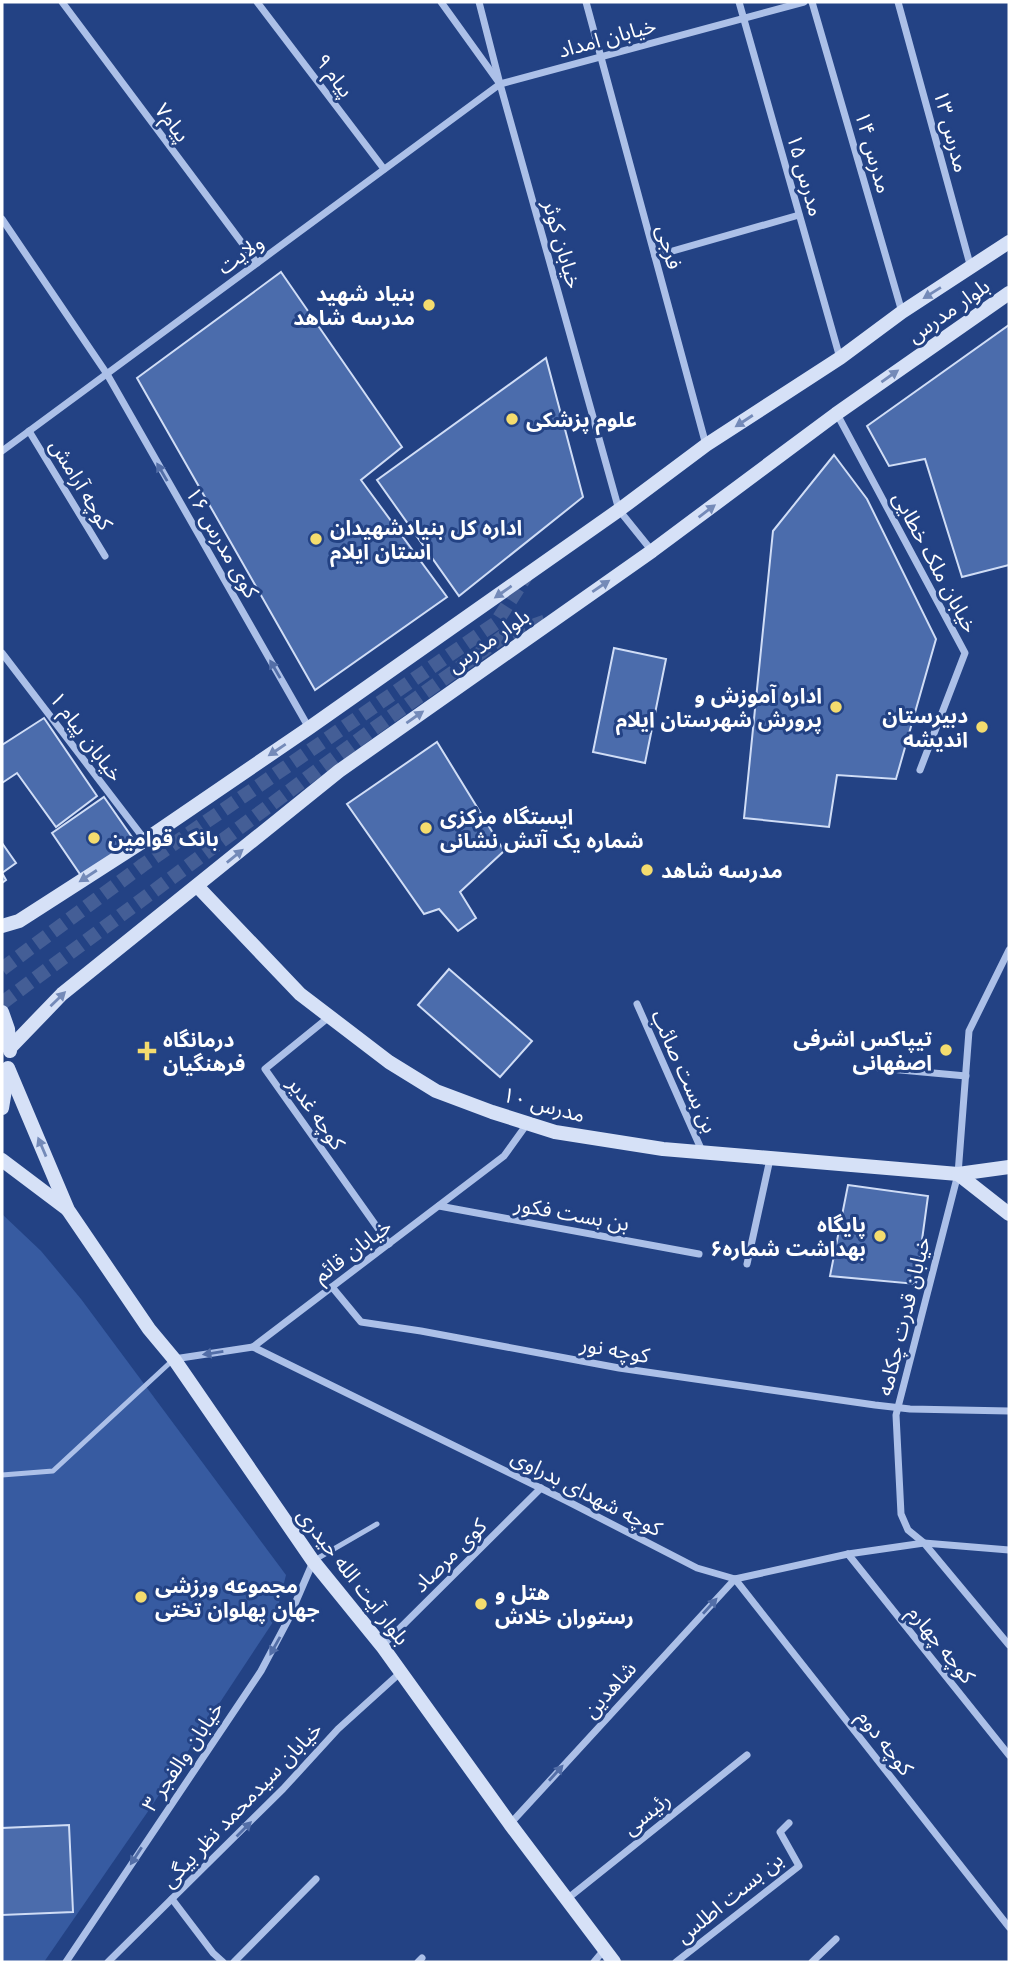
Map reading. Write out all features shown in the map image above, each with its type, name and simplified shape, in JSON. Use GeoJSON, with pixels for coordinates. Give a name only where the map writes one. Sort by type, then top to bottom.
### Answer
{"type":"FeatureCollection","features":[{"type":"Feature","properties":{"kind":"main road","name":"بلوار مدرس"},"geometry":{"type":"LineString","coordinates":[[2,926],[19,921],[145,840],[620,510],[706,446],[1009,242]]}},
{"type":"Feature","properties":{"kind":"main road","name":"بلوار مدرس"},"geometry":{"type":"LineString","coordinates":[[10,1048],[62,994],[339,771],[652,551],[836,414],[1009,293]]}},
{"type":"Feature","properties":{"kind":"main road","name":"مدرس ۱۰"},"geometry":{"type":"LineString","coordinates":[[198,887],[300,994],[389,1062],[436,1090],[527,1123],[555,1132],[663,1149],[958,1174],[1009,1167]]}},
{"type":"Feature","properties":{"kind":"main road"},"geometry":{"type":"LineString","coordinates":[[2,1012],[10,1048],[2,1108]]}},
{"type":"Feature","properties":{"kind":"main road","name":"بلوار آیت الله حیدری"},"geometry":{"type":"LineString","coordinates":[[8,1068],[68,1210],[313,1561],[382,1646],[510,1824],[614,1962]]}},
{"type":"Feature","properties":{"kind":"main road","name":"بلوار آیت الله حیدری"},"geometry":{"type":"LineString","coordinates":[[2,1160],[68,1210]]}},
{"type":"Feature","properties":{"kind":"main road"},"geometry":{"type":"LineString","coordinates":[[958,1174],[1009,1214]]}},
{"type":"Feature","properties":{"kind":"street","name":"پیام۷"},"geometry":{"type":"LineString","coordinates":[[62,2],[257,263]]}},
{"type":"Feature","properties":{"kind":"street","name":"پیام ۹"},"geometry":{"type":"LineString","coordinates":[[257,2],[384,169]]}},
{"type":"Feature","properties":{"kind":"street","name":"خیابان کوثر"},"geometry":{"type":"LineString","coordinates":[[442,2],[500,84],[620,510]]}},
{"type":"Feature","properties":{"kind":"street"},"geometry":{"type":"LineString","coordinates":[[479,2],[500,84]]}},
{"type":"Feature","properties":{"kind":"street","name":"فرجی"},"geometry":{"type":"LineString","coordinates":[[586,2],[706,446]]}},
{"type":"Feature","properties":{"kind":"street","name":"مدرس ۱۵"},"geometry":{"type":"LineString","coordinates":[[739,2],[840,358]]}},
{"type":"Feature","properties":{"kind":"street","name":"خیابان امداد"},"geometry":{"type":"LineString","coordinates":[[500,84],[804,2]]}},
{"type":"Feature","properties":{"kind":"street","name":"مدرس ۱۴"},"geometry":{"type":"LineString","coordinates":[[813,2],[902,312]]}},
{"type":"Feature","properties":{"kind":"street","name":"مدرس ۱۳"},"geometry":{"type":"LineString","coordinates":[[898,2],[971,269]]}},
{"type":"Feature","properties":{"kind":"street","name":"ولایت"},"geometry":{"type":"LineString","coordinates":[[2,451],[500,84]]}},
{"type":"Feature","properties":{"kind":"street"},"geometry":{"type":"LineString","coordinates":[[655,256],[799,215]]}},
{"type":"Feature","properties":{"kind":"street","name":"کوی مدرس ۱۶"},"geometry":{"type":"LineString","coordinates":[[2,219],[107,374],[309,728]]}},
{"type":"Feature","properties":{"kind":"street","name":"خیابان ملک خطایی"},"geometry":{"type":"LineString","coordinates":[[836,414],[965,653],[919,770]]}},
{"type":"Feature","properties":{"kind":"street","name":"کوچه آرامش"},"geometry":{"type":"LineString","coordinates":[[30,431],[104,556]]}},
{"type":"Feature","properties":{"kind":"street"},"geometry":{"type":"LineString","coordinates":[[620,510],[652,551]]}},
{"type":"Feature","properties":{"kind":"street","name":"خیابان پیام ۱"},"geometry":{"type":"LineString","coordinates":[[2,653],[145,840]]}},
{"type":"Feature","properties":{"kind":"street","name":"خیابان قدرت چکامه"},"geometry":{"type":"LineString","coordinates":[[1009,950],[970,1031],[958,1174],[897,1407],[901,1514],[908,1530],[924,1543],[1009,1645]]}},
{"type":"Feature","properties":{"kind":"street","name":"بن بست صائب"},"geometry":{"type":"LineString","coordinates":[[637,1004],[702,1152]]}},
{"type":"Feature","properties":{"kind":"street","name":"کوچه غدیر"},"geometry":{"type":"LineString","coordinates":[[330,1017],[265,1069],[389,1244]]}},
{"type":"Feature","properties":{"kind":"street"},"geometry":{"type":"LineString","coordinates":[[879,1068],[966,1076]]}},
{"type":"Feature","properties":{"kind":"street","name":"خیابان قائم"},"geometry":{"type":"LineString","coordinates":[[174,1359],[253,1347],[504,1156],[527,1123]]}},
{"type":"Feature","properties":{"kind":"street"},"geometry":{"type":"LineString","coordinates":[[747,1264],[770,1158]]}},
{"type":"Feature","properties":{"kind":"street","name":"بن بست فکور"},"geometry":{"type":"LineString","coordinates":[[439,1206],[699,1254]]}},
{"type":"Feature","properties":{"kind":"street","name":"کوچه نور"},"geometry":{"type":"LineString","coordinates":[[332,1287],[360,1322],[619,1368],[911,1409],[1009,1411]]}},
{"type":"Feature","properties":{"kind":"street","name":"کوچه شهدای بدراوی"},"geometry":{"type":"LineString","coordinates":[[253,1347],[541,1488],[697,1568],[734,1579],[848,1554],[924,1543],[1009,1550]]}},
{"type":"Feature","properties":{"kind":"street","name":"کوی مرصاد"},"geometry":{"type":"LineString","coordinates":[[382,1646],[541,1488]]}},
{"type":"Feature","properties":{"kind":"street","name":"کوچه چهارم"},"geometry":{"type":"LineString","coordinates":[[848,1554],[1009,1755]]}},
{"type":"Feature","properties":{"kind":"street","name":"خیابان والفجر ۳"},"geometry":{"type":"LineString","coordinates":[[66,1962],[261,1671],[279,1639],[313,1561]]}},
{"type":"Feature","properties":{"kind":"street","name":"شاهدین"},"geometry":{"type":"LineString","coordinates":[[510,1824],[734,1579]]}},
{"type":"Feature","properties":{"kind":"street","name":"کوچه دوم"},"geometry":{"type":"LineString","coordinates":[[734,1579],[1009,1927]]}},
{"type":"Feature","properties":{"kind":"street","name":"خیابان سیدمحمد نظر بیگی"},"geometry":{"type":"LineString","coordinates":[[108,1962],[283,1790],[338,1729],[401,1672]]}},
{"type":"Feature","properties":{"kind":"street","name":"رئیسی"},"geometry":{"type":"LineString","coordinates":[[567,1899],[747,1755]]}},
{"type":"Feature","properties":{"kind":"street","name":"بن بست اطلس"},"geometry":{"type":"LineString","coordinates":[[676,1962],[799,1866],[779,1832],[789,1823]]}},
{"type":"Feature","properties":{"kind":"street"},"geometry":{"type":"LineString","coordinates":[[234,1962],[316,1879]]}},
{"type":"Feature","properties":{"kind":"street"},"geometry":{"type":"LineString","coordinates":[[172,1899],[213,1953],[223,1962]]}},
{"type":"Feature","properties":{"kind":"street"},"geometry":{"type":"LineString","coordinates":[[812,1962],[836,1939]]}},
{"type":"Feature","properties":{"kind":"street"},"geometry":{"type":"LineString","coordinates":[[594,1962],[604,1949]]}},
{"type":"Feature","properties":{"kind":"lane"},"geometry":{"type":"LineString","coordinates":[[2,1475],[53,1471],[174,1359]]}},
{"type":"Feature","properties":{"kind":"lane"},"geometry":{"type":"LineString","coordinates":[[313,1561],[377,1524]]}},
{"type":"Feature","properties":{"kind":"shaded area","name":"مجموعه ورزشی جهان پهلوان تختی"},"geometry":{"type":"Polygon","coordinates":[[[2,1214],[41,1251],[81,1299],[286,1575],[275,1619],[151,1807],[44,1962],[2,1962],[2,1214]]]}},
{"type":"Feature","properties":{"kind":"building","name":"اداره کل بنیادشهیدان استان ایلام"},"geometry":{"type":"Polygon","coordinates":[[[281,272],[402,447],[361,480],[447,597],[315,690],[137,378],[281,272]]]}},
{"type":"Feature","properties":{"kind":"building"},"geometry":{"type":"Polygon","coordinates":[[[1009,325],[1009,565],[962,577],[925,459],[889,466],[867,426],[1009,325]]]}},
{"type":"Feature","properties":{"kind":"building","name":"علوم پزشکی"},"geometry":{"type":"Polygon","coordinates":[[[546,358],[583,497],[459,596],[377,480],[546,358]]]}},
{"type":"Feature","properties":{"kind":"building","name":"اداره آموزش و پرورش شهرستان ایلام"},"geometry":{"type":"Polygon","coordinates":[[[834,455],[867,499],[936,639],[896,779],[837,775],[829,827],[744,818],[773,531],[834,455]]]}},
{"type":"Feature","properties":{"kind":"building"},"geometry":{"type":"Polygon","coordinates":[[[614,648],[666,659],[645,763],[593,752],[614,648]]]}},
{"type":"Feature","properties":{"kind":"building"},"geometry":{"type":"Polygon","coordinates":[[[44,718],[97,796],[56,827],[17,773],[2,783],[2,745],[44,718]]]}},
{"type":"Feature","properties":{"kind":"building","name":"ایستگاه مرکزی شماره یک آتش نشانی"},"geometry":{"type":"Polygon","coordinates":[[[437,742],[504,851],[460,892],[476,918],[458,931],[439,909],[424,914],[347,804],[437,742]]]}},
{"type":"Feature","properties":{"kind":"building","name":"بانک قوامین"},"geometry":{"type":"Polygon","coordinates":[[[104,797],[136,843],[84,880],[52,833],[104,797]]]}},
{"type":"Feature","properties":{"kind":"building"},"geometry":{"type":"Polygon","coordinates":[[[2,843],[16,863],[2,873],[2,843]]]}},
{"type":"Feature","properties":{"kind":"building"},"geometry":{"type":"Polygon","coordinates":[[[449,969],[532,1041],[500,1077],[418,1005],[449,969]]]}},
{"type":"Feature","properties":{"kind":"building","name":"پایگاه بهداشت شماره۶"},"geometry":{"type":"Polygon","coordinates":[[[848,1185],[928,1196],[916,1284],[830,1276],[848,1185]]]}},
{"type":"Feature","properties":{"kind":"building"},"geometry":{"type":"Polygon","coordinates":[[[69,1825],[73,1912],[2,1915],[2,1828],[69,1825]]]}},
{"type":"Feature","properties":{"kind":"tunnel"},"geometry":{"type":"LineString","coordinates":[[2,969],[143,865],[496,623],[526,576]]}},
{"type":"Feature","properties":{"kind":"tunnel"},"geometry":{"type":"LineString","coordinates":[[2,1003],[504,636],[549,620]]}},
{"type":"Feature","properties":{"kind":"place","name":"بنیاد شهید مدرسه شاهد"},"geometry":{"type":"Point","coordinates":[429,305]}},
{"type":"Feature","properties":{"kind":"place","name":"علوم پزشکی"},"geometry":{"type":"Point","coordinates":[512,419]}},
{"type":"Feature","properties":{"kind":"place","name":"اداره کل بنیادشهیدان استان ایلام"},"geometry":{"type":"Point","coordinates":[316,539]}},
{"type":"Feature","properties":{"kind":"place","name":"اداره آموزش و پرورش شهرستان ایلام"},"geometry":{"type":"Point","coordinates":[836,707]}},
{"type":"Feature","properties":{"kind":"place","name":"دبیرستان اندیشه"},"geometry":{"type":"Point","coordinates":[982,727]}},
{"type":"Feature","properties":{"kind":"place","name":"ایستگاه مرکزی شماره یک آتش نشانی"},"geometry":{"type":"Point","coordinates":[426,828]}},
{"type":"Feature","properties":{"kind":"place","name":"بانک قوامین"},"geometry":{"type":"Point","coordinates":[94,838]}},
{"type":"Feature","properties":{"kind":"place","name":"مدرسه شاهد"},"geometry":{"type":"Point","coordinates":[647,870]}},
{"type":"Feature","properties":{"kind":"place","name":"تیپاکس اشرفی اصفهانی"},"geometry":{"type":"Point","coordinates":[946,1050]}},
{"type":"Feature","properties":{"kind":"place","name":"درمانگاه فرهنگیان"},"geometry":{"type":"Point","coordinates":[147,1051]}},
{"type":"Feature","properties":{"kind":"place","name":"پایگاه بهداشت شماره۶"},"geometry":{"type":"Point","coordinates":[880,1236]}},
{"type":"Feature","properties":{"kind":"place","name":"مجموعه ورزشی جهان پهلوان تختی"},"geometry":{"type":"Point","coordinates":[141,1597]}},
{"type":"Feature","properties":{"kind":"place","name":"هتل و رستوران خلاش"},"geometry":{"type":"Point","coordinates":[481,1604]}}]}
